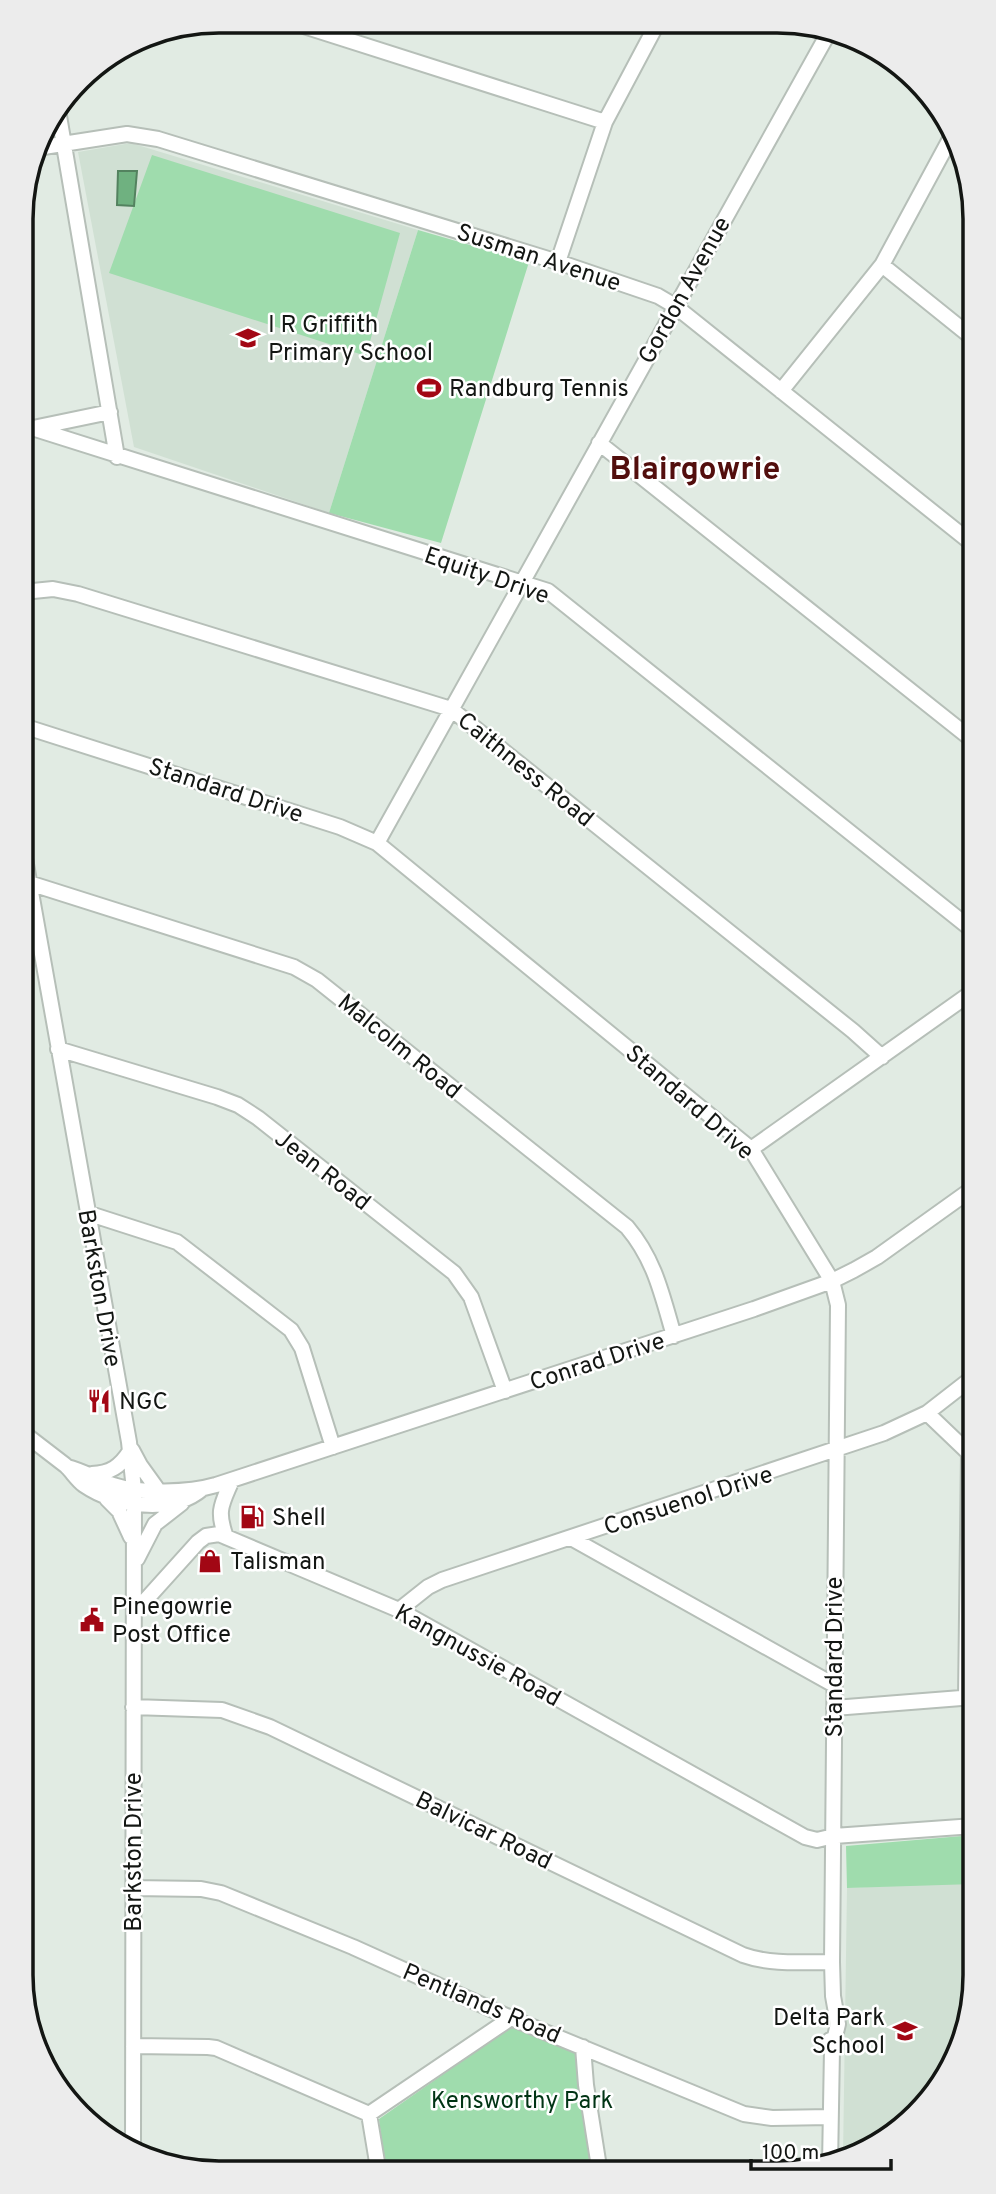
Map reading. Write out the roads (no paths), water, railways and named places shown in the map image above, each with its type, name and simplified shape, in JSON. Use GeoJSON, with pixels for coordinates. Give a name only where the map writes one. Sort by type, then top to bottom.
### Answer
{"type":"FeatureCollection","features":[{"type":"Feature","properties":{"kind":"street"},"geometry":{"type":"LineString","coordinates":[[558,262],[605,122],[652,33]]}},
{"type":"Feature","properties":{"kind":"street"},"geometry":{"type":"LineString","coordinates":[[328,34],[605,122]]}},
{"type":"Feature","properties":{"kind":"street","name":"Gordon Avenue"},"geometry":{"type":"LineString","coordinates":[[377,843],[825,40]]}},
{"type":"Feature","properties":{"kind":"street"},"geometry":{"type":"LineString","coordinates":[[60,123],[117,457]]}},
{"type":"Feature","properties":{"kind":"street","name":"Susman Avenue"},"geometry":{"type":"LineString","coordinates":[[48,146],[127,134],[158,139],[558,262],[658,296],[675,306],[963,535]]}},
{"type":"Feature","properties":{"kind":"street"},"geometry":{"type":"LineString","coordinates":[[781,391],[882,265],[947,144]]}},
{"type":"Feature","properties":{"kind":"street"},"geometry":{"type":"LineString","coordinates":[[882,265],[963,330]]}},
{"type":"Feature","properties":{"kind":"street","name":"Equity Drive"},"geometry":{"type":"LineString","coordinates":[[34,428],[110,412]]}},
{"type":"Feature","properties":{"kind":"street","name":"Equity Drive"},"geometry":{"type":"LineString","coordinates":[[34,431],[551,593],[963,922]]}},
{"type":"Feature","properties":{"kind":"street"},"geometry":{"type":"LineString","coordinates":[[599,443],[963,732]]}},
{"type":"Feature","properties":{"kind":"street","name":"Caithness Road"},"geometry":{"type":"LineString","coordinates":[[34,591],[53,589],[78,594],[451,709],[882,1057]]}},
{"type":"Feature","properties":{"kind":"street","name":"Standard Drive"},"geometry":{"type":"LineString","coordinates":[[34,729],[340,827],[377,843],[751,1149],[832,1281],[838,1305],[830,2152]]}},
{"type":"Feature","properties":{"kind":"street","name":"Malcolm Road"},"geometry":{"type":"LineString","coordinates":[[34,884],[294,967],[317,980],[626,1227],[641,1243],[652,1266],[674,1336]]}},
{"type":"Feature","properties":{"kind":"street","name":"Barkston Drive"},"geometry":{"type":"LineString","coordinates":[[34,909],[129,1447],[134,1497],[133,2140]]}},
{"type":"Feature","properties":{"kind":"street"},"geometry":{"type":"LineString","coordinates":[[751,1149],[963,999]]}},
{"type":"Feature","properties":{"kind":"street","name":"Jean Road"},"geometry":{"type":"LineString","coordinates":[[58,1049],[218,1097],[238,1105],[258,1118],[454,1273],[471,1297],[505,1391]]}},
{"type":"Feature","properties":{"kind":"street","name":"Conrad Drive"},"geometry":{"type":"LineString","coordinates":[[134,1497],[158,1490],[202,1489],[232,1480],[674,1336],[832,1281],[877,1257],[962,1196]]}},
{"type":"Feature","properties":{"kind":"street"},"geometry":{"type":"LineString","coordinates":[[87,1213],[177,1242],[291,1330],[305,1356],[333,1447]]}},
{"type":"Feature","properties":{"kind":"street","name":"Consuenol Drive"},"geometry":{"type":"LineString","coordinates":[[399,1610],[442,1580],[836,1451],[894,1429],[927,1413],[962,1386]]}},
{"type":"Feature","properties":{"kind":"street"},"geometry":{"type":"LineString","coordinates":[[927,1413],[962,1447]]}},
{"type":"Feature","properties":{"kind":"street"},"geometry":{"type":"LineString","coordinates":[[33,1441],[67,1467],[81,1483],[114,1499],[134,1497]]}},
{"type":"Feature","properties":{"kind":"street"},"geometry":{"type":"LineString","coordinates":[[90,1475],[118,1467],[129,1447],[158,1490]]}},
{"type":"Feature","properties":{"kind":"street"},"geometry":{"type":"LineString","coordinates":[[67,1467],[114,1485],[134,1497]]}},
{"type":"Feature","properties":{"kind":"street"},"geometry":{"type":"LineString","coordinates":[[226,1536],[221,1524],[220,1507],[232,1480]]}},
{"type":"Feature","properties":{"kind":"street","name":"Conrad Drive"},"geometry":{"type":"LineString","coordinates":[[134,1497],[162,1504],[186,1500],[202,1489]]}},
{"type":"Feature","properties":{"kind":"street"},"geometry":{"type":"LineString","coordinates":[[99,1493],[119,1511],[135,1545]]}},
{"type":"Feature","properties":{"kind":"street"},"geometry":{"type":"LineString","coordinates":[[134,1566],[155,1524],[186,1500]]}},
{"type":"Feature","properties":{"kind":"street"},"geometry":{"type":"LineString","coordinates":[[134,1613],[198,1542],[211,1534],[226,1536]]}},
{"type":"Feature","properties":{"kind":"street","name":"Kangnussie Road"},"geometry":{"type":"LineString","coordinates":[[226,1536],[399,1610],[796,1833],[813,1839],[962,1827]]}},
{"type":"Feature","properties":{"kind":"street"},"geometry":{"type":"LineString","coordinates":[[571,1538],[834,1685]]}},
{"type":"Feature","properties":{"kind":"street"},"geometry":{"type":"LineString","coordinates":[[834,1708],[962,1698]]}},
{"type":"Feature","properties":{"kind":"street","name":"Balvicar Road"},"geometry":{"type":"LineString","coordinates":[[133,1707],[212,1709],[233,1713],[283,1733],[743,1955],[776,1962],[832,1962]]}},
{"type":"Feature","properties":{"kind":"street","name":"Pentlands Road"},"geometry":{"type":"LineString","coordinates":[[133,1888],[201,1889],[221,1893],[353,1947],[511,2018],[744,2114],[772,2118],[830,2117]]}},
{"type":"Feature","properties":{"kind":"street"},"geometry":{"type":"LineString","coordinates":[[369,2114],[511,2018]]}},
{"type":"Feature","properties":{"kind":"street"},"geometry":{"type":"LineString","coordinates":[[133,2046],[216,2048],[369,2114]]}},
{"type":"Feature","properties":{"kind":"street"},"geometry":{"type":"LineString","coordinates":[[583,2047],[598,2161]]}},
{"type":"Feature","properties":{"kind":"street"},"geometry":{"type":"LineString","coordinates":[[369,2114],[377,2161]]}},
{"type":"Feature","properties":{"kind":"place","name":"I R Griffith Primary School"},"geometry":{"type":"Point","coordinates":[248,338]}},
{"type":"Feature","properties":{"kind":"place","name":"Randburg Tennis"},"geometry":{"type":"Point","coordinates":[429,388]}},
{"type":"Feature","properties":{"kind":"place","name":"NGC"},"geometry":{"type":"Point","coordinates":[99,1401]}},
{"type":"Feature","properties":{"kind":"place","name":"Shell"},"geometry":{"type":"Point","coordinates":[252,1517]}},
{"type":"Feature","properties":{"kind":"place","name":"Talisman"},"geometry":{"type":"Point","coordinates":[210,1561]}},
{"type":"Feature","properties":{"kind":"place","name":"Pinegowrie Post Office"},"geometry":{"type":"Point","coordinates":[92,1620]}},
{"type":"Feature","properties":{"kind":"place","name":"Delta Park School"},"geometry":{"type":"Point","coordinates":[905,2031]}},
{"type":"Feature","properties":{"kind":"district","name":"Blairgowrie"},"geometry":{"type":"Point","coordinates":[695,468]}},
{"type":"Feature","properties":{"kind":"park label","name":"Kensworthy Park"},"geometry":{"type":"Point","coordinates":[522,2100]}}]}
